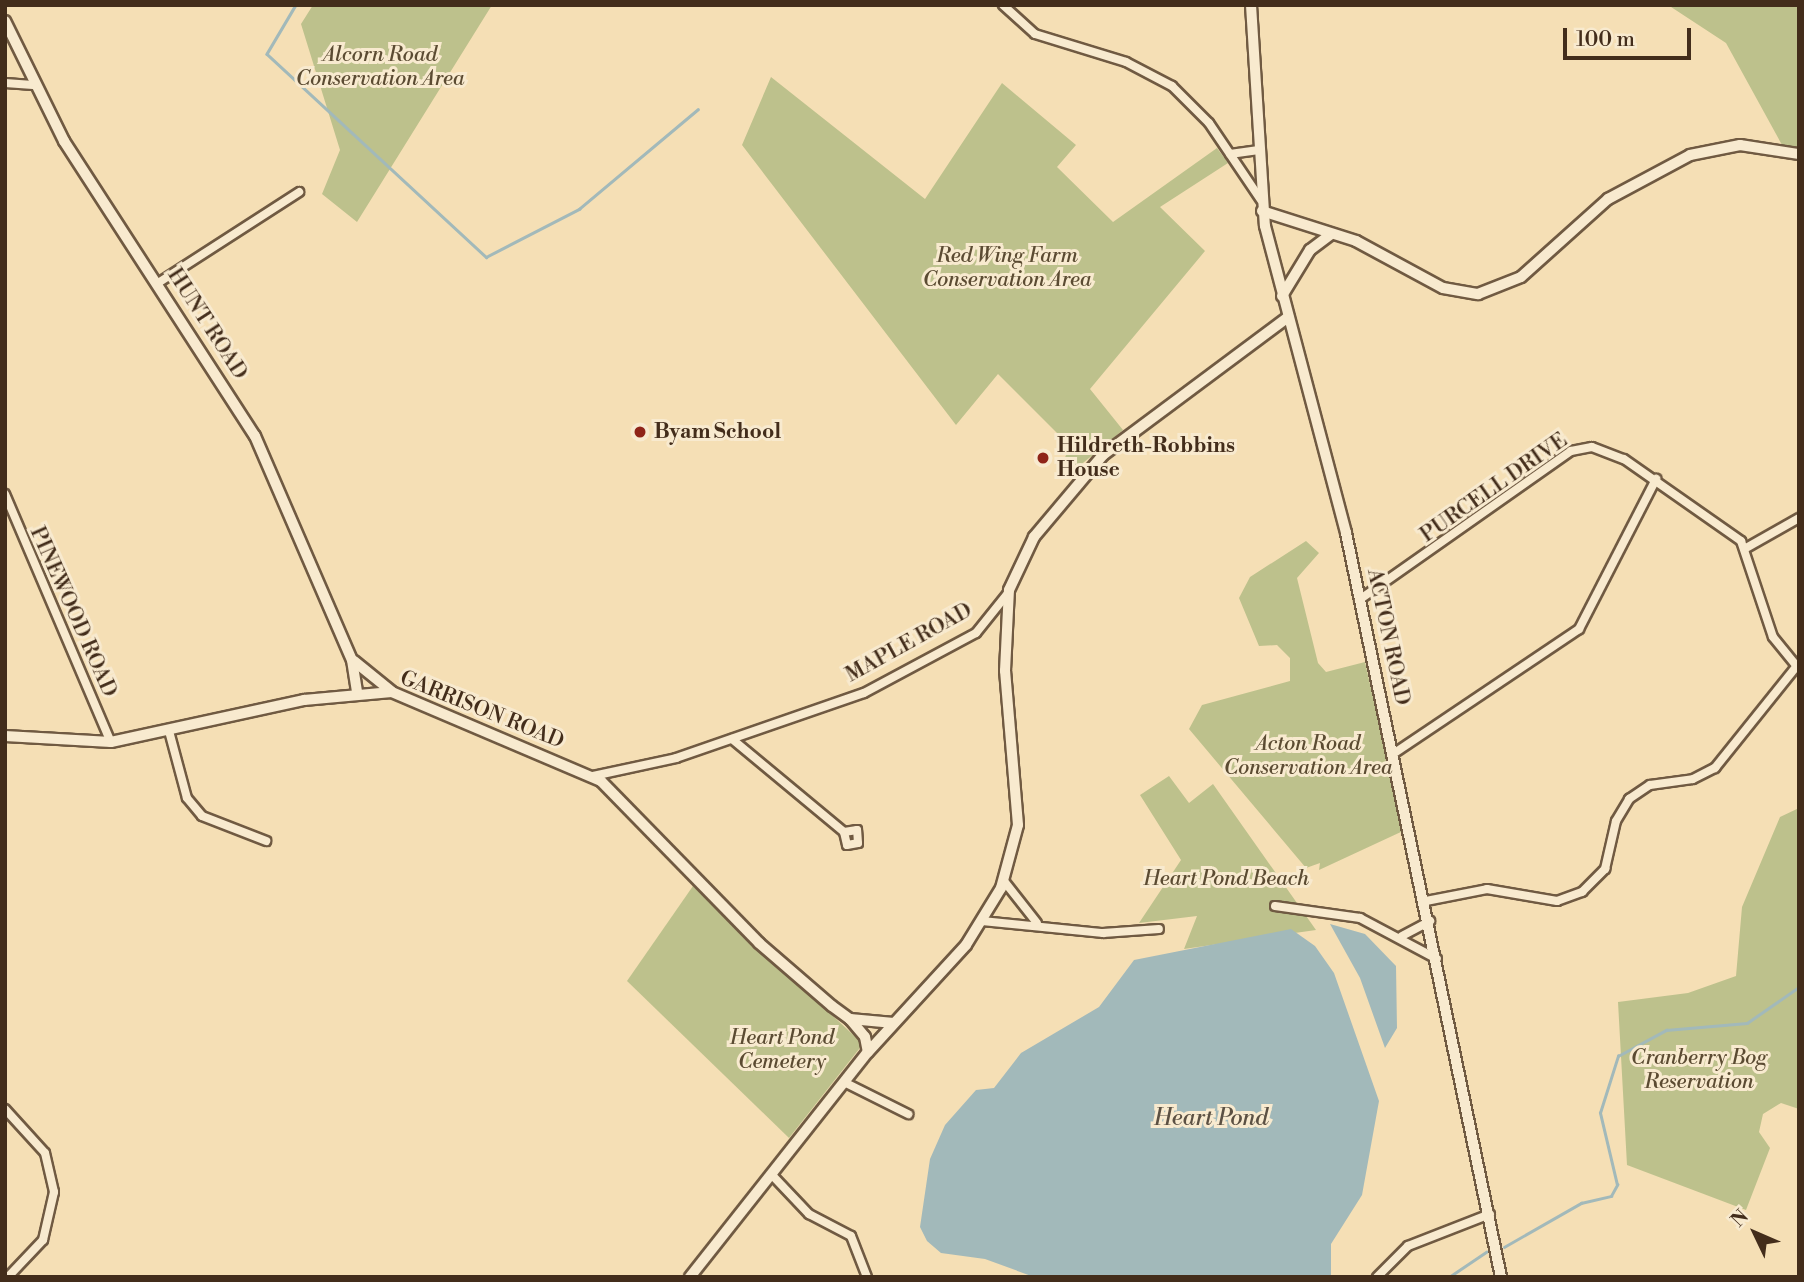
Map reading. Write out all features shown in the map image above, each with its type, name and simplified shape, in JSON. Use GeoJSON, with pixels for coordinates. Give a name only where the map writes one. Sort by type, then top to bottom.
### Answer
{"type":"FeatureCollection","features":[{"type":"Feature","properties":{"kind":"main road","name":"ACTON ROAD"},"geometry":{"type":"LineString","coordinates":[[1251,5],[1262,205],[1282,296],[1359,600],[1426,901],[1501,1277]]}},
{"type":"Feature","properties":{"kind":"main road"},"geometry":{"type":"LineString","coordinates":[[1262,205],[1330,235],[1356,241],[1443,288],[1478,294],[1521,277],[1600,205],[1683,159],[1725,145],[1799,154]]}},
{"type":"Feature","properties":{"kind":"main road"},"geometry":{"type":"LineString","coordinates":[[1282,296],[1310,250],[1330,235]]}},
{"type":"Feature","properties":{"kind":"main road","name":"MAPLE ROAD"},"geometry":{"type":"LineString","coordinates":[[1009,590],[1034,537],[1077,480],[1288,317]]}},
{"type":"Feature","properties":{"kind":"main road"},"geometry":{"type":"LineString","coordinates":[[690,1277],[868,1052],[982,921],[1004,881],[1018,825],[1005,671],[1009,590]]}},
{"type":"Feature","properties":{"kind":"street"},"geometry":{"type":"LineString","coordinates":[[1003,5],[1035,34],[1162,79],[1192,104],[1230,153],[1262,205]]}},
{"type":"Feature","properties":{"kind":"street","name":"HUNT ROAD"},"geometry":{"type":"LineString","coordinates":[[5,21],[33,85],[255,436],[352,660],[357,692]]}},
{"type":"Feature","properties":{"kind":"street"},"geometry":{"type":"LineString","coordinates":[[5,83],[33,85]]}},
{"type":"Feature","properties":{"kind":"street"},"geometry":{"type":"LineString","coordinates":[[1230,153],[1258,150]]}},
{"type":"Feature","properties":{"kind":"street"},"geometry":{"type":"LineString","coordinates":[[158,283],[299,192]]}},
{"type":"Feature","properties":{"kind":"street","name":"PURCELL DRIVE"},"geometry":{"type":"LineString","coordinates":[[1359,600],[1571,451],[1604,450],[1656,479],[1723,524],[1746,548],[1773,637],[1797,668]]}},
{"type":"Feature","properties":{"kind":"street"},"geometry":{"type":"LineString","coordinates":[[1393,754],[1579,629],[1656,479]]}},
{"type":"Feature","properties":{"kind":"street","name":"PINEWOOD ROAD"},"geometry":{"type":"LineString","coordinates":[[5,495],[111,742]]}},
{"type":"Feature","properties":{"kind":"street"},"geometry":{"type":"LineString","coordinates":[[1746,548],[1799,517]]}},
{"type":"Feature","properties":{"kind":"street","name":"MAPLE ROAD"},"geometry":{"type":"LineString","coordinates":[[593,776],[732,739],[864,693],[967,639],[991,619],[1009,590]]}},
{"type":"Feature","properties":{"kind":"street","name":"HUNT ROAD"},"geometry":{"type":"LineString","coordinates":[[352,660],[392,692]]}},
{"type":"Feature","properties":{"kind":"street"},"geometry":{"type":"LineString","coordinates":[[1426,901],[1493,889],[1550,901],[1582,892],[1605,869],[1629,799],[1650,785],[1693,779],[1715,768],[1797,668]]}},
{"type":"Feature","properties":{"kind":"street","name":"GARRISON ROAD"},"geometry":{"type":"LineString","coordinates":[[5,736],[111,742],[357,692],[392,692],[593,776],[759,943],[850,1019],[868,1052]]}},
{"type":"Feature","properties":{"kind":"street"},"geometry":{"type":"LineString","coordinates":[[169,731],[187,798],[202,816],[266,842]]}},
{"type":"Feature","properties":{"kind":"street"},"geometry":{"type":"LineString","coordinates":[[732,739],[844,832]]}},
{"type":"Feature","properties":{"kind":"street"},"geometry":{"type":"LineString","coordinates":[[1004,881],[1037,923]]}},
{"type":"Feature","properties":{"kind":"street"},"geometry":{"type":"LineString","coordinates":[[1275,906],[1325,909],[1402,936],[1437,959]]}},
{"type":"Feature","properties":{"kind":"street"},"geometry":{"type":"LineString","coordinates":[[982,921],[1037,923],[1103,933],[1159,929]]}},
{"type":"Feature","properties":{"kind":"street"},"geometry":{"type":"LineString","coordinates":[[1402,936],[1430,921]]}},
{"type":"Feature","properties":{"kind":"street"},"geometry":{"type":"LineString","coordinates":[[850,1019],[894,1023]]}},
{"type":"Feature","properties":{"kind":"street"},"geometry":{"type":"LineString","coordinates":[[844,1082],[908,1114]]}},
{"type":"Feature","properties":{"kind":"street"},"geometry":{"type":"LineString","coordinates":[[5,1109],[45,1153],[54,1192],[43,1240],[8,1277]]}},
{"type":"Feature","properties":{"kind":"street"},"geometry":{"type":"LineString","coordinates":[[772,1175],[809,1214],[851,1236],[867,1277]]}},
{"type":"Feature","properties":{"kind":"street"},"geometry":{"type":"LineString","coordinates":[[1377,1277],[1408,1246],[1489,1214]]}},
{"type":"Feature","properties":{"kind":"green space","name":"Alcorn Road Conservation Area"},"geometry":{"type":"Polygon","coordinates":[[[313,5],[492,5],[357,222],[322,194],[340,150],[301,24],[313,5]]]}},
{"type":"Feature","properties":{"kind":"green space"},"geometry":{"type":"Polygon","coordinates":[[[1668,5],[1799,5],[1799,148],[1782,145],[1726,43],[1668,5]]]}},
{"type":"Feature","properties":{"kind":"green space","name":"Red Wing Farm Conservation Area"},"geometry":{"type":"Polygon","coordinates":[[[771,77],[925,199],[1002,83],[1076,145],[1057,167],[1113,222],[1217,148],[1228,163],[1160,207],[1205,251],[1090,389],[1123,430],[1072,472],[1063,462],[1070,446],[998,374],[956,425],[742,145],[771,77]]]}},
{"type":"Feature","properties":{"kind":"green space","name":"Acton Road Conservation Area"},"geometry":{"type":"Polygon","coordinates":[[[1306,541],[1319,553],[1297,578],[1318,663],[1326,672],[1365,662],[1403,831],[1319,870],[1320,863],[1306,868],[1189,729],[1202,705],[1290,681],[1290,658],[1277,645],[1259,646],[1239,598],[1250,577],[1306,541]]]}},
{"type":"Feature","properties":{"kind":"green space","name":"Heart Pond Beach"},"geometry":{"type":"Polygon","coordinates":[[[1169,776],[1189,803],[1213,784],[1316,930],[1184,949],[1197,916],[1139,923],[1181,860],[1140,795],[1169,776]]]}},
{"type":"Feature","properties":{"kind":"green space","name":"Cranberry Bog Reservation"},"geometry":{"type":"Polygon","coordinates":[[[1799,808],[1799,1109],[1781,1103],[1763,1114],[1759,1132],[1770,1148],[1746,1210],[1627,1165],[1618,1002],[1688,993],[1736,976],[1742,907],[1780,817],[1799,808]]]}},
{"type":"Feature","properties":{"kind":"green space","name":"Heart Pond Cemetery"},"geometry":{"type":"Polygon","coordinates":[[[693,886],[863,1044],[789,1138],[627,981],[693,886]]]}},
{"type":"Feature","properties":{"kind":"water"},"geometry":{"type":"Polygon","coordinates":[[[1330,924],[1365,934],[1396,966],[1397,1028],[1385,1048],[1360,978],[1330,924]]]}},
{"type":"Feature","properties":{"kind":"water","name":"Heart Pond"},"geometry":{"type":"Polygon","coordinates":[[[1291,929],[1315,946],[1334,973],[1379,1101],[1362,1195],[1331,1244],[1331,1277],[1034,1277],[985,1259],[941,1253],[927,1241],[920,1227],[930,1159],[945,1125],[976,1090],[994,1088],[1021,1053],[1099,1007],[1134,960],[1291,929]]]}},
{"type":"Feature","properties":{"kind":"waterway"},"geometry":{"type":"LineString","coordinates":[[296,5],[267,54],[486,257],[579,209],[698,109]]}},
{"type":"Feature","properties":{"kind":"waterway"},"geometry":{"type":"LineString","coordinates":[[1504,1247],[1581,1203],[1611,1196],[1617,1185],[1600,1113],[1618,1056],[1666,1030],[1747,1023],[1799,987]]}},
{"type":"Feature","properties":{"kind":"waterway"},"geometry":{"type":"LineString","coordinates":[[1449,1277],[1486,1252]]}},
{"type":"Feature","properties":{"kind":"place","name":"Byam School"},"geometry":{"type":"Point","coordinates":[640,432]}},
{"type":"Feature","properties":{"kind":"place","name":"Hildreth-Robbins House"},"geometry":{"type":"Point","coordinates":[1043,458]}}]}
